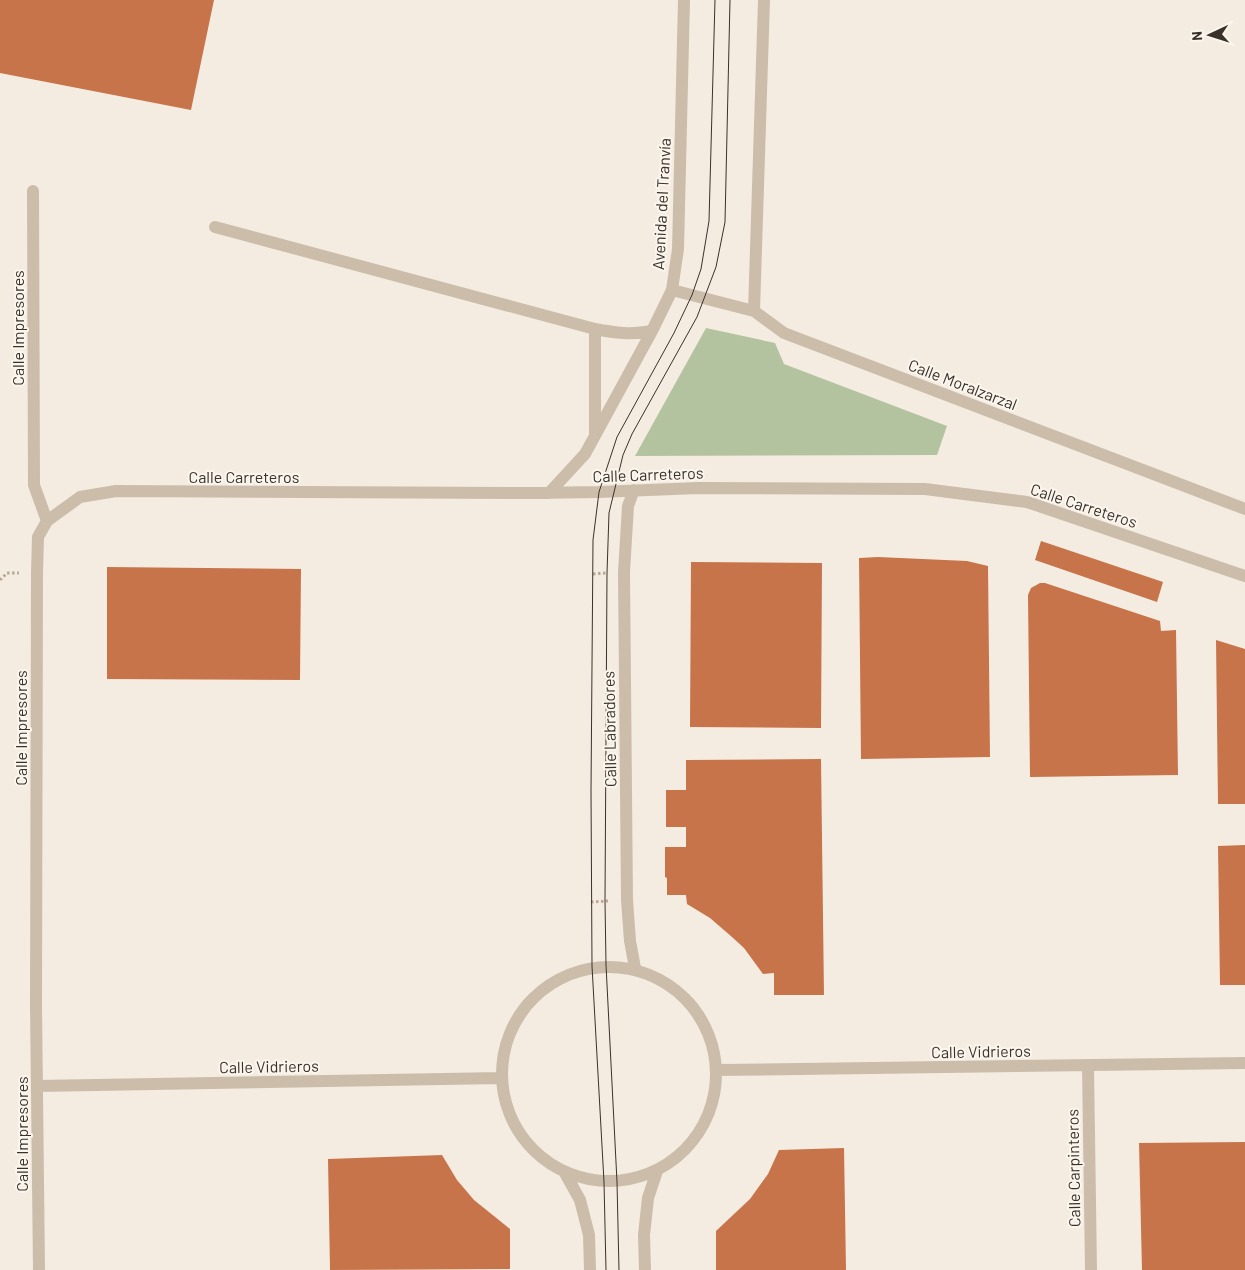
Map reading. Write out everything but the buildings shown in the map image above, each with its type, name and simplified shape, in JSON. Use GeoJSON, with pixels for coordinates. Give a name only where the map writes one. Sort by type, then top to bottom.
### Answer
{"type":"FeatureCollection","features":[{"type":"Feature","properties":{"kind":"street","name":"Avenida del Tranvía"},"geometry":{"type":"LineString","coordinates":[[549,493],[585,454],[652,331],[672,290],[678,249],[684,0]]}},
{"type":"Feature","properties":{"kind":"street"},"geometry":{"type":"LineString","coordinates":[[754,311],[764,0]]}},
{"type":"Feature","properties":{"kind":"street","name":"Calle Impresores"},"geometry":{"type":"LineString","coordinates":[[33,192],[34,485],[47,521],[38,537],[37,573],[36,1086],[39,1270]]}},
{"type":"Feature","properties":{"kind":"street"},"geometry":{"type":"LineString","coordinates":[[215,228],[596,328],[627,334],[652,331]]}},
{"type":"Feature","properties":{"kind":"street","name":"Calle Moralzarzal"},"geometry":{"type":"LineString","coordinates":[[672,290],[754,311],[784,333],[1245,509]]}},
{"type":"Feature","properties":{"kind":"street"},"geometry":{"type":"LineString","coordinates":[[595,436],[596,328]]}},
{"type":"Feature","properties":{"kind":"street","name":"Calle Carreteros"},"geometry":{"type":"LineString","coordinates":[[47,521],[80,497],[116,491],[549,493],[698,488],[925,489],[1027,502],[1245,576]]}},
{"type":"Feature","properties":{"kind":"street","name":"Calle Labradores"},"geometry":{"type":"LineString","coordinates":[[634,490],[628,506],[624,572],[627,900],[630,941],[635,968]]}},
{"type":"Feature","properties":{"kind":"street"},"geometry":{"type":"LineString","coordinates":[[592,966],[635,968],[676,989],[706,1025],[717,1070],[711,1111],[690,1146],[657,1171],[617,1182],[584,1179],[565,1172],[532,1150],[510,1117],[501,1078],[507,1039],[526,1005],[556,979],[592,966]]}},
{"type":"Feature","properties":{"kind":"street","name":"Calle Vidrieros"},"geometry":{"type":"LineString","coordinates":[[717,1070],[1245,1063]]}},
{"type":"Feature","properties":{"kind":"street","name":"Calle Carpinteros"},"geometry":{"type":"LineString","coordinates":[[1088,1066],[1091,1270]]}},
{"type":"Feature","properties":{"kind":"street","name":"Calle Vidrieros"},"geometry":{"type":"LineString","coordinates":[[36,1086],[501,1078]]}},
{"type":"Feature","properties":{"kind":"street"},"geometry":{"type":"LineString","coordinates":[[645,1270],[644,1235],[648,1198],[657,1171]]}},
{"type":"Feature","properties":{"kind":"street"},"geometry":{"type":"LineString","coordinates":[[565,1172],[580,1200],[589,1236],[590,1270]]}},
{"type":"Feature","properties":{"kind":"green space"},"geometry":{"type":"Polygon","coordinates":[[[706,328],[775,343],[784,364],[947,426],[937,455],[635,456],[706,328]]]}},
{"type":"Feature","properties":{"kind":"tram line"},"geometry":{"type":"LineString","coordinates":[[606,1270],[604,1182],[592,966],[593,540],[599,492],[617,437],[674,333],[692,295],[701,269],[709,221],[715,0]]}},
{"type":"Feature","properties":{"kind":"tram line"},"geometry":{"type":"LineString","coordinates":[[619,1270],[605,901],[609,513],[623,455],[632,434],[697,317],[716,267],[725,222],[730,0]]}}]}
